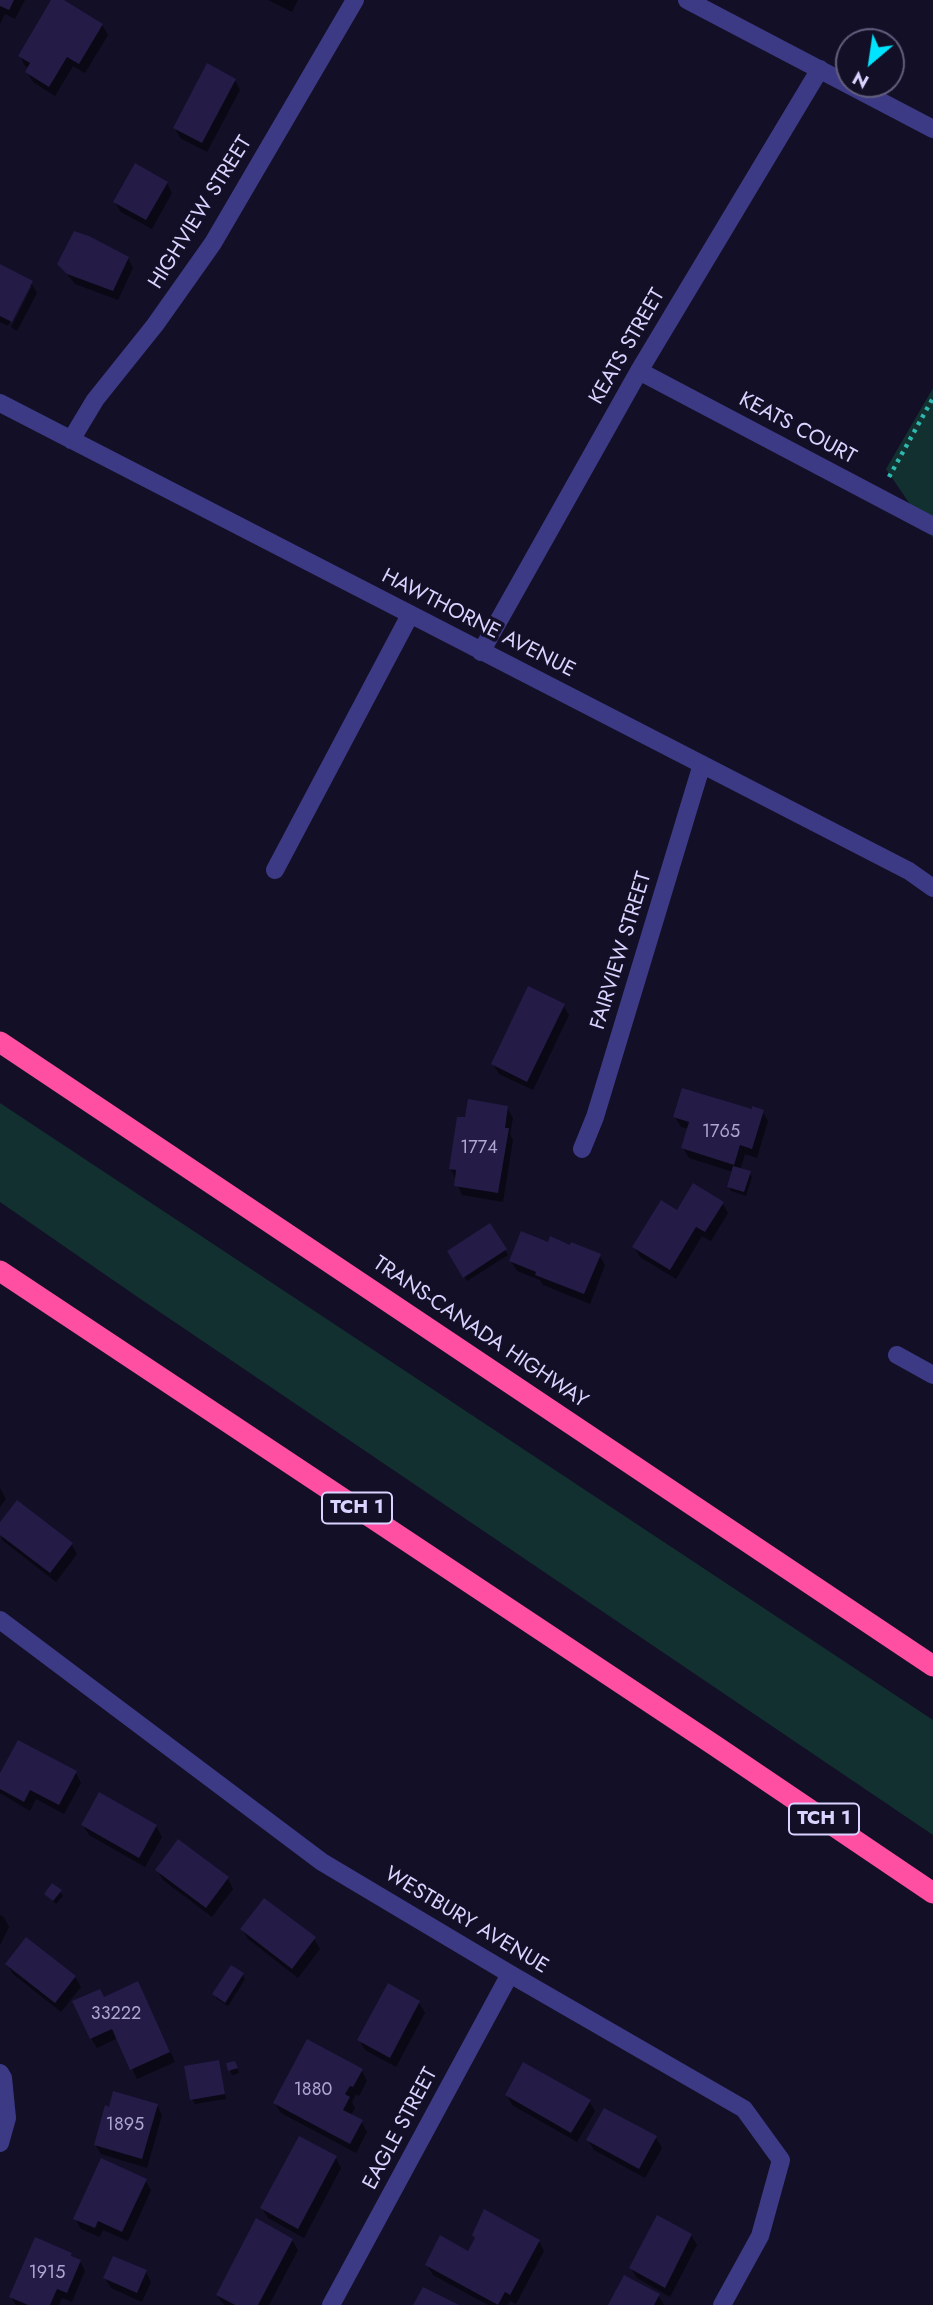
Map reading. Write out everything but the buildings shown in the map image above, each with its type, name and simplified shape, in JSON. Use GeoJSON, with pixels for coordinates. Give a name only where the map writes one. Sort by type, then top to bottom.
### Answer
{"type":"FeatureCollection","features":[{"type":"Feature","properties":{"kind":"highway","name":"TRANS-CANADA HIGHWAY"},"geometry":{"type":"LineString","coordinates":[[0,1042],[933,1666]]}},
{"type":"Feature","properties":{"kind":"highway","name":"TCH 1"},"geometry":{"type":"LineString","coordinates":[[0,1271],[933,1893]]}},
{"type":"Feature","properties":{"kind":"street","name":"HIGHVIEW STREET"},"geometry":{"type":"LineString","coordinates":[[71,440],[95,400],[155,325],[213,243],[355,0]]}},
{"type":"Feature","properties":{"kind":"street"},"geometry":{"type":"LineString","coordinates":[[687,0],[933,129]]}},
{"type":"Feature","properties":{"kind":"street","name":"KEATS STREET"},"geometry":{"type":"LineString","coordinates":[[481,652],[639,371],[820,69]]}},
{"type":"Feature","properties":{"kind":"street","name":"KEATS COURT"},"geometry":{"type":"LineString","coordinates":[[639,371],[933,526]]}},
{"type":"Feature","properties":{"kind":"street","name":"HAWTHORNE AVENUE"},"geometry":{"type":"LineString","coordinates":[[0,403],[909,871],[933,888]]}},
{"type":"Feature","properties":{"kind":"street"},"geometry":{"type":"LineString","coordinates":[[275,870],[410,614]]}},
{"type":"Feature","properties":{"kind":"street","name":"FAIRVIEW STREET"},"geometry":{"type":"LineString","coordinates":[[582,1149],[595,1117],[702,764]]}},
{"type":"Feature","properties":{"kind":"street"},"geometry":{"type":"LineString","coordinates":[[897,1355],[933,1375]]}},
{"type":"Feature","properties":{"kind":"street","name":"WESTBURY AVENUE"},"geometry":{"type":"LineString","coordinates":[[0,1620],[322,1862],[744,2109],[781,2160],[760,2236],[722,2305]]}},
{"type":"Feature","properties":{"kind":"street","name":"EAGLE STREET"},"geometry":{"type":"LineString","coordinates":[[331,2305],[510,1974]]}},
{"type":"Feature","properties":{"kind":"street"},"geometry":{"type":"LineString","coordinates":[[0,2073],[3,2077],[7,2118],[0,2143]]}},
{"type":"Feature","properties":{"kind":"path"},"geometry":{"type":"LineString","coordinates":[[878,497],[933,398]]}},
{"type":"Feature","properties":{"kind":"green space"},"geometry":{"type":"Polygon","coordinates":[[[933,388],[933,538],[886,469],[933,388]]]}},
{"type":"Feature","properties":{"kind":"green space"},"geometry":{"type":"Polygon","coordinates":[[[0,1103],[933,1720],[933,1835],[0,1202],[0,1103]]]}}]}
